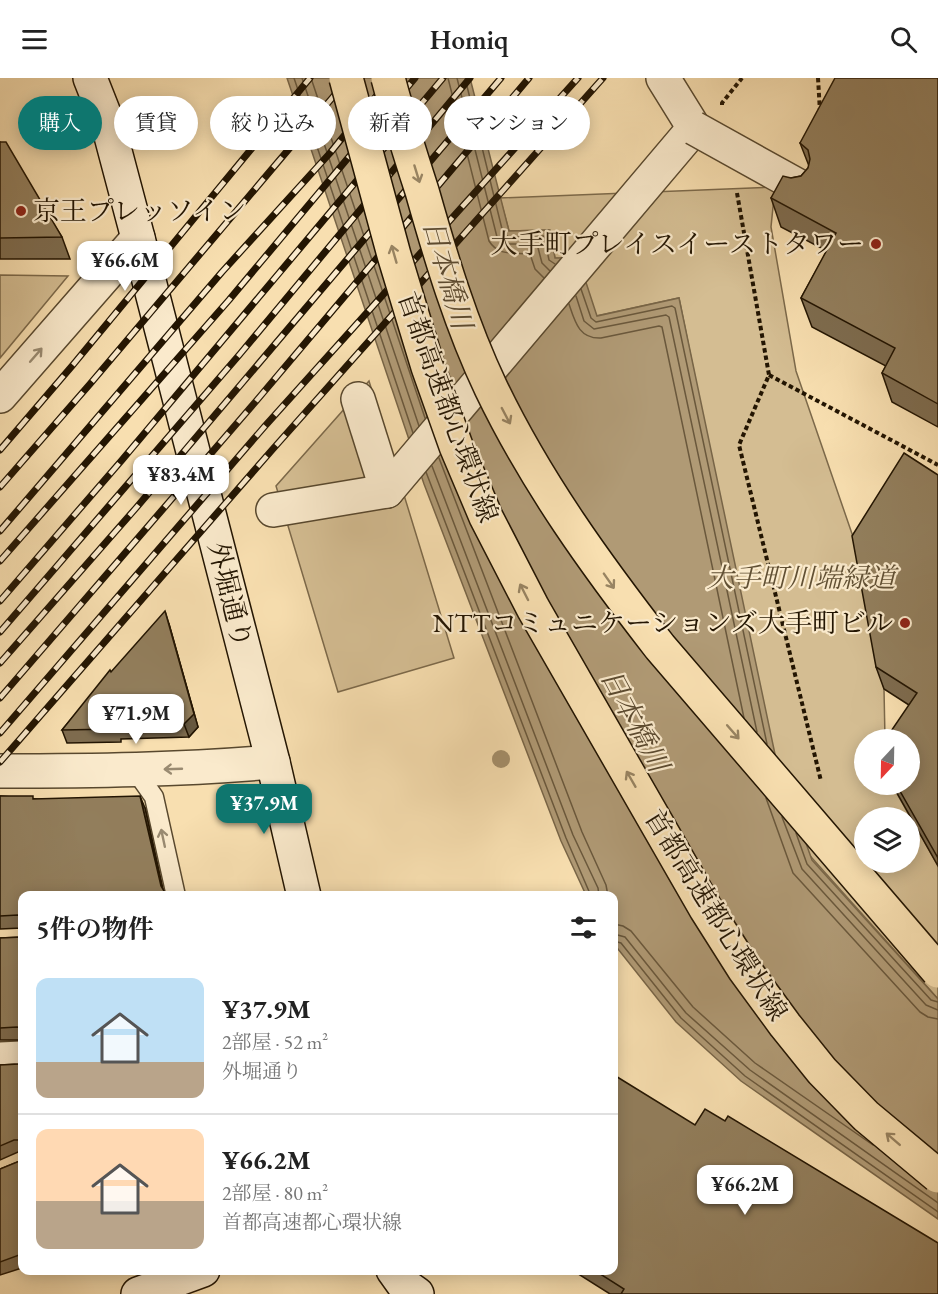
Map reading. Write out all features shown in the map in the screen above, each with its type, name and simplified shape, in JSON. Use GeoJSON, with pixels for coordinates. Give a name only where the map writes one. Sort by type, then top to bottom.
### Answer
{"type":"FeatureCollection","features":[{"type":"Feature","properties":{"kind":"highway","name":"首都高速都心環状線"},"geometry":{"type":"LineString","coordinates":[[346,78],[394,255],[428,368],[456,446],[486,517],[533,608],[706,909],[744,969],[784,1025],[822,1071],[866,1116],[938,1176]]}},
{"type":"Feature","properties":{"kind":"highway","name":"首都高速都心環状線"},"geometry":{"type":"LineString","coordinates":[[388,78],[449,282],[471,341],[491,389],[550,494],[616,591],[660,647],[938,971]]}},
{"type":"Feature","properties":{"kind":"street","name":"外堀通り"},"geometry":{"type":"LineString","coordinates":[[90,78],[107,121],[138,238],[273,762],[303,891]]}},
{"type":"Feature","properties":{"kind":"street","name":"外堀通り"},"geometry":{"type":"LineString","coordinates":[[102,78],[107,121]]}},
{"type":"Feature","properties":{"kind":"street"},"geometry":{"type":"LineString","coordinates":[[663,78],[694,128],[802,188]]}},
{"type":"Feature","properties":{"kind":"street"},"geometry":{"type":"LineString","coordinates":[[273,510],[387,491],[694,128]]}},
{"type":"Feature","properties":{"kind":"street"},"geometry":{"type":"LineString","coordinates":[[0,396],[138,238]]}},
{"type":"Feature","properties":{"kind":"street"},"geometry":{"type":"LineString","coordinates":[[358,399],[387,491]]}},
{"type":"Feature","properties":{"kind":"street"},"geometry":{"type":"LineString","coordinates":[[0,771],[210,768],[273,762]]}},
{"type":"Feature","properties":{"kind":"street"},"geometry":{"type":"LineString","coordinates":[[0,1059],[18,1058]]}},
{"type":"Feature","properties":{"kind":"street"},"geometry":{"type":"LineString","coordinates":[[149,1287],[187,1275]]}},
{"type":"Feature","properties":{"kind":"street"},"geometry":{"type":"LineString","coordinates":[[397,1275],[403,1284],[417,1294]]}},
{"type":"Feature","properties":{"kind":"lane"},"geometry":{"type":"LineString","coordinates":[[135,770],[154,797],[175,891]]}},
{"type":"Feature","properties":{"kind":"path"},"geometry":{"type":"LineString","coordinates":[[724,114],[722,103],[742,78]]}},
{"type":"Feature","properties":{"kind":"path"},"geometry":{"type":"LineString","coordinates":[[818,78],[820,121]]}},
{"type":"Feature","properties":{"kind":"path"},"geometry":{"type":"LineString","coordinates":[[736,182],[769,375],[739,446],[823,789]]}},
{"type":"Feature","properties":{"kind":"path"},"geometry":{"type":"LineString","coordinates":[[769,375],[938,465]]}},
{"type":"Feature","properties":{"kind":"green space","name":"大手町川端緑道"},"geometry":{"type":"Polygon","coordinates":[[[775,187],[771,227],[796,371],[860,557],[884,689],[885,729],[854,729],[854,795],[898,795],[904,807],[854,807],[854,873],[920,873],[920,834],[938,866],[938,999],[786,829],[679,298],[596,316],[578,259],[555,258],[549,230],[509,231],[500,198],[775,187]]]}},
{"type":"Feature","properties":{"kind":"green space"},"geometry":{"type":"Polygon","coordinates":[[[0,275],[68,276],[0,358],[0,275]]]}},
{"type":"Feature","properties":{"kind":"green space"},"geometry":{"type":"Polygon","coordinates":[[[369,381],[454,658],[338,692],[276,486],[369,381]]]}},
{"type":"Feature","properties":{"kind":"water","name":"日本橋川"},"geometry":{"type":"Polygon","coordinates":[[[287,78],[470,78],[475,96],[444,96],[444,150],[488,150],[509,231],[550,230],[555,258],[578,258],[597,316],[679,298],[776,759],[812,860],[938,999],[938,1219],[741,1081],[676,1022],[618,949],[618,891],[584,891],[561,841],[424,484],[311,150],[336,150],[336,96],[293,96],[287,78]]]}},
{"type":"Feature","properties":{"kind":"building","name":"大手町プレイスイーストタワー"},"geometry":{"type":"Polygon","coordinates":[[[835,78],[938,78],[938,404],[882,373],[895,348],[801,298],[836,233],[771,198],[783,176],[791,178],[801,176],[808,168],[810,159],[808,150],[800,143],[835,78]]]}},
{"type":"Feature","properties":{"kind":"building","name":"京王プレッソイン"},"geometry":{"type":"Polygon","coordinates":[[[0,142],[6,142],[62,237],[0,238],[0,142]]]}},
{"type":"Feature","properties":{"kind":"building","name":"NTTコミュニケーションズ大手町ビル"},"geometry":{"type":"Polygon","coordinates":[[[904,453],[938,475],[938,858],[920,826],[920,807],[909,807],[902,795],[920,795],[920,729],[892,729],[917,693],[876,667],[852,536],[904,453]]]}},
{"type":"Feature","properties":{"kind":"building"},"geometry":{"type":"Polygon","coordinates":[[[165,611],[194,714],[184,724],[62,730],[110,670],[111,672],[165,611]]]}},
{"type":"Feature","properties":{"kind":"building"},"geometry":{"type":"Polygon","coordinates":[[[0,796],[33,796],[33,799],[140,796],[164,891],[18,891],[18,915],[0,916],[0,796]]]}},
{"type":"Feature","properties":{"kind":"building"},"geometry":{"type":"Polygon","coordinates":[[[18,937],[18,1027],[0,1028],[0,938],[18,937]]]}},
{"type":"Feature","properties":{"kind":"building"},"geometry":{"type":"Polygon","coordinates":[[[18,1064],[18,1140],[0,1146],[0,1065],[18,1064]]]}},
{"type":"Feature","properties":{"kind":"building"},"geometry":{"type":"Polygon","coordinates":[[[618,1077],[695,1125],[705,1109],[725,1121],[728,1116],[938,1243],[938,1294],[621,1294],[624,1289],[602,1275],[618,1275],[618,1077]]]}},
{"type":"Feature","properties":{"kind":"building"},"geometry":{"type":"Polygon","coordinates":[[[18,1162],[18,1255],[0,1262],[0,1169],[18,1162]]]}},
{"type":"Feature","properties":{"kind":"railway"},"geometry":{"type":"LineString","coordinates":[[0,450],[310,78]]}},
{"type":"Feature","properties":{"kind":"railway"},"geometry":{"type":"LineString","coordinates":[[0,487],[349,78]]}},
{"type":"Feature","properties":{"kind":"railway"},"geometry":{"type":"LineString","coordinates":[[0,531],[222,272],[330,153],[391,78]]}},
{"type":"Feature","properties":{"kind":"railway"},"geometry":{"type":"LineString","coordinates":[[0,561],[229,300],[415,78]]}},
{"type":"Feature","properties":{"kind":"railway"},"geometry":{"type":"LineString","coordinates":[[0,601],[122,460],[443,78]]}},
{"type":"Feature","properties":{"kind":"railway"},"geometry":{"type":"LineString","coordinates":[[0,632],[240,354],[470,78]]}},
{"type":"Feature","properties":{"kind":"railway"},"geometry":{"type":"LineString","coordinates":[[0,663],[136,508],[501,78]]}},
{"type":"Feature","properties":{"kind":"railway"},"geometry":{"type":"LineString","coordinates":[[0,698],[257,400],[529,78]]}},
{"type":"Feature","properties":{"kind":"railway"},"geometry":{"type":"LineString","coordinates":[[0,733],[265,426],[578,78]]}},
{"type":"Feature","properties":{"kind":"railway"},"geometry":{"type":"LineString","coordinates":[[0,762],[272,450],[603,78]]}},
{"type":"Feature","properties":{"kind":"place","name":"京王プレッソイン"},"geometry":{"type":"Point","coordinates":[21,211]}},
{"type":"Feature","properties":{"kind":"place","name":"大手町プレイスイーストタワー"},"geometry":{"type":"Point","coordinates":[876,244]}},
{"type":"Feature","properties":{"kind":"place","name":"NTTコミュニケーションズ大手町ビル"},"geometry":{"type":"Point","coordinates":[905,623]}}]}
